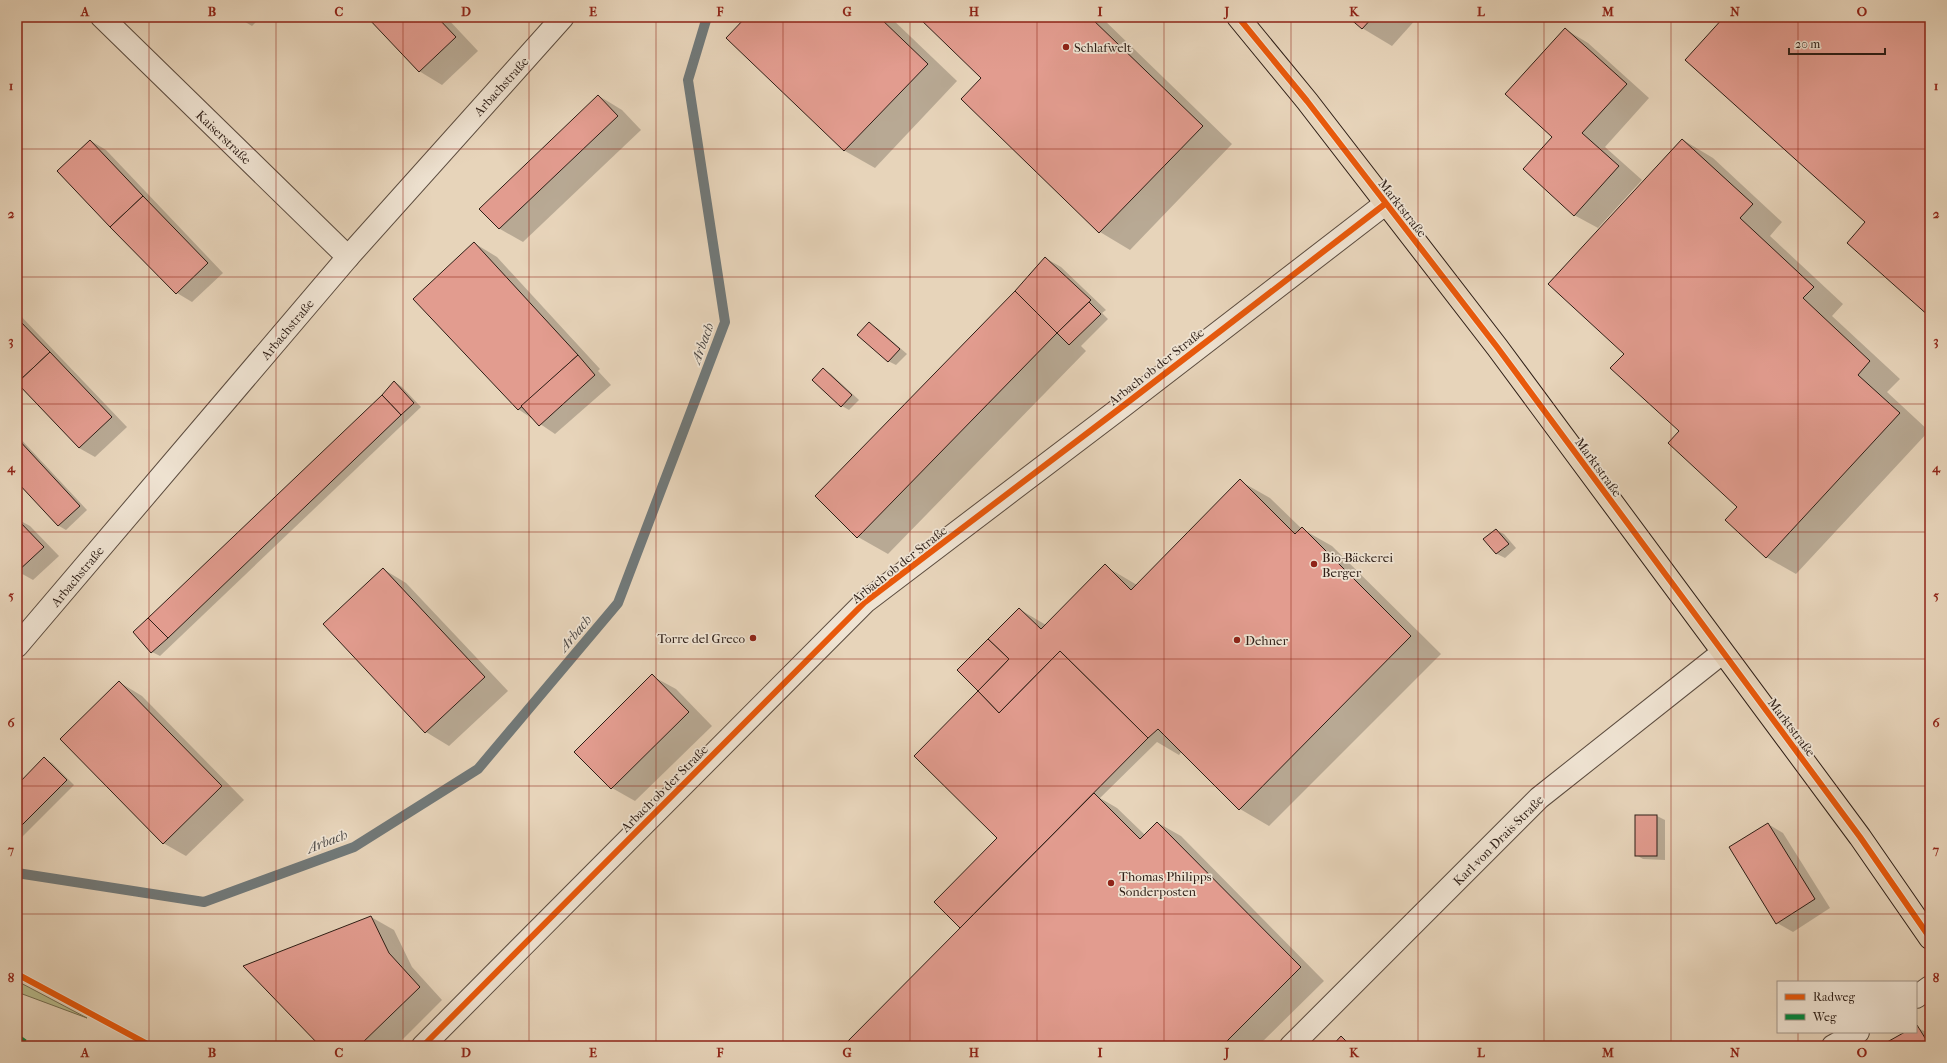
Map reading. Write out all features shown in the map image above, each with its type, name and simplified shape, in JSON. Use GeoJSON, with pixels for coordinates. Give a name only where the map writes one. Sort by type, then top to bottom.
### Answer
{"type":"FeatureCollection","features":[{"type":"Feature","properties":{"kind":"main road","name":"Marktstraße"},"geometry":{"type":"LineString","coordinates":[[1238,17],[1307,100],[1497,347],[1722,653],[1860,837],[1930,938]]}},
{"type":"Feature","properties":{"kind":"street","name":"Kaiserstraße"},"geometry":{"type":"LineString","coordinates":[[102,17],[348,257]]}},
{"type":"Feature","properties":{"kind":"street","name":"Arbachstraße"},"geometry":{"type":"LineString","coordinates":[[17,646],[348,257],[563,17]]}},
{"type":"Feature","properties":{"kind":"street","name":"Arbach ob der Straße"},"geometry":{"type":"LineString","coordinates":[[423,1046],[865,602],[1124,406],[1386,204]]}},
{"type":"Feature","properties":{"kind":"street","name":"Karl-von-Drais-Straße"},"geometry":{"type":"LineString","coordinates":[[1291,1046],[1539,798],[1722,653]]}},
{"type":"Feature","properties":{"kind":"street"},"geometry":{"type":"LineString","coordinates":[[1917,996],[1930,987]]}},
{"type":"Feature","properties":{"kind":"street"},"geometry":{"type":"LineString","coordinates":[[1833,1046],[1856,1033]]}},
{"type":"Feature","properties":{"kind":"green space"},"geometry":{"type":"Polygon","coordinates":[[[17,981],[87,1018],[17,992],[17,981]]]}},
{"type":"Feature","properties":{"kind":"building"},"geometry":{"type":"Polygon","coordinates":[[[367,17],[437,17],[456,37],[419,72],[367,17]]]}},
{"type":"Feature","properties":{"kind":"building"},"geometry":{"type":"Polygon","coordinates":[[[746,17],[879,17],[928,64],[844,151],[726,38],[746,17]]]}},
{"type":"Feature","properties":{"kind":"building"},"geometry":{"type":"Polygon","coordinates":[[[918,17],[1090,17],[1203,126],[1099,233],[961,99],[981,78],[918,17]]]}},
{"type":"Feature","properties":{"kind":"building"},"geometry":{"type":"Polygon","coordinates":[[[1348,17],[1373,17],[1362,29],[1348,17]]]}},
{"type":"Feature","properties":{"kind":"building"},"geometry":{"type":"Polygon","coordinates":[[[1724,17],[1930,17],[1930,317],[1847,243],[1865,222],[1685,60],[1724,17]]]}},
{"type":"Feature","properties":{"kind":"building"},"geometry":{"type":"Polygon","coordinates":[[[1565,28],[1627,84],[1582,133],[1619,166],[1574,216],[1523,169],[1552,137],[1505,94],[1565,28]]]}},
{"type":"Feature","properties":{"kind":"building"},"geometry":{"type":"Polygon","coordinates":[[[598,95],[618,116],[499,229],[479,209],[598,95]]]}},
{"type":"Feature","properties":{"kind":"building"},"geometry":{"type":"Polygon","coordinates":[[[1682,139],[1753,204],[1740,218],[1814,287],[1803,298],[1870,361],[1858,375],[1900,413],[1766,558],[1725,520],[1737,507],[1668,443],[1679,431],[1610,368],[1624,354],[1548,284],[1682,139]]]}},
{"type":"Feature","properties":{"kind":"building"},"geometry":{"type":"Polygon","coordinates":[[[90,140],[143,196],[110,227],[57,171],[90,140]]]}},
{"type":"Feature","properties":{"kind":"building"},"geometry":{"type":"Polygon","coordinates":[[[143,196],[208,263],[176,294],[110,227],[143,196]]]}},
{"type":"Feature","properties":{"kind":"building"},"geometry":{"type":"Polygon","coordinates":[[[474,242],[578,355],[518,410],[413,299],[474,242]]]}},
{"type":"Feature","properties":{"kind":"building"},"geometry":{"type":"Polygon","coordinates":[[[1045,257],[1091,300],[1057,333],[1015,291],[1045,257]]]}},
{"type":"Feature","properties":{"kind":"building"},"geometry":{"type":"Polygon","coordinates":[[[1015,291],[1057,333],[857,538],[815,496],[1015,291]]]}},
{"type":"Feature","properties":{"kind":"building"},"geometry":{"type":"Polygon","coordinates":[[[1089,302],[1101,314],[1069,345],[1057,333],[1089,302]]]}},
{"type":"Feature","properties":{"kind":"building"},"geometry":{"type":"Polygon","coordinates":[[[17,318],[50,352],[17,383],[17,318]]]}},
{"type":"Feature","properties":{"kind":"building"},"geometry":{"type":"Polygon","coordinates":[[[869,322],[900,349],[888,362],[857,335],[869,322]]]}},
{"type":"Feature","properties":{"kind":"building"},"geometry":{"type":"Polygon","coordinates":[[[50,352],[112,417],[79,448],[17,383],[50,352]]]}},
{"type":"Feature","properties":{"kind":"building"},"geometry":{"type":"Polygon","coordinates":[[[578,355],[595,375],[539,426],[521,406],[578,355]]]}},
{"type":"Feature","properties":{"kind":"building"},"geometry":{"type":"Polygon","coordinates":[[[823,368],[852,395],[841,407],[812,380],[823,368]]]}},
{"type":"Feature","properties":{"kind":"building"},"geometry":{"type":"Polygon","coordinates":[[[394,381],[414,403],[401,415],[382,395],[394,381]]]}},
{"type":"Feature","properties":{"kind":"building"},"geometry":{"type":"Polygon","coordinates":[[[382,395],[401,415],[168,638],[148,618],[382,395]]]}},
{"type":"Feature","properties":{"kind":"building"},"geometry":{"type":"Polygon","coordinates":[[[17,438],[80,506],[58,526],[17,482],[17,438]]]}},
{"type":"Feature","properties":{"kind":"building"},"geometry":{"type":"Polygon","coordinates":[[[1240,479],[1295,534],[1302,527],[1411,636],[1239,810],[1158,729],[1148,738],[1060,651],[999,713],[978,691],[1009,659],[988,639],[1019,608],[1041,629],[1105,564],[1131,590],[1240,479]]]}},
{"type":"Feature","properties":{"kind":"building"},"geometry":{"type":"Polygon","coordinates":[[[17,519],[44,547],[17,572],[17,519]]]}},
{"type":"Feature","properties":{"kind":"building"},"geometry":{"type":"Polygon","coordinates":[[[1496,529],[1509,544],[1496,554],[1483,539],[1496,529]]]}},
{"type":"Feature","properties":{"kind":"building"},"geometry":{"type":"Polygon","coordinates":[[[383,568],[485,677],[425,733],[323,624],[383,568]]]}},
{"type":"Feature","properties":{"kind":"building"},"geometry":{"type":"Polygon","coordinates":[[[148,618],[168,638],[151,653],[133,632],[148,618]]]}},
{"type":"Feature","properties":{"kind":"building"},"geometry":{"type":"Polygon","coordinates":[[[988,639],[1009,659],[978,691],[957,670],[988,639]]]}},
{"type":"Feature","properties":{"kind":"building"},"geometry":{"type":"Polygon","coordinates":[[[1060,651],[1148,738],[960,928],[934,902],[997,838],[914,756],[978,691],[999,713],[1060,651]]]}},
{"type":"Feature","properties":{"kind":"building"},"geometry":{"type":"Polygon","coordinates":[[[652,674],[689,712],[611,789],[574,752],[652,674]]]}},
{"type":"Feature","properties":{"kind":"building"},"geometry":{"type":"Polygon","coordinates":[[[119,681],[222,786],[163,844],[60,739],[119,681]]]}},
{"type":"Feature","properties":{"kind":"building"},"geometry":{"type":"Polygon","coordinates":[[[44,757],[67,780],[17,830],[17,785],[44,757]]]}},
{"type":"Feature","properties":{"kind":"building","name":"Thomas Philipps Sonderposten"},"geometry":{"type":"Polygon","coordinates":[[[1094,793],[1140,839],[1157,822],[1301,967],[1222,1046],[843,1046],[1094,793]]]}},
{"type":"Feature","properties":{"kind":"building"},"geometry":{"type":"Polygon","coordinates":[[[1635,815],[1657,815],[1657,856],[1635,856],[1635,815]]]}},
{"type":"Feature","properties":{"kind":"building"},"geometry":{"type":"Polygon","coordinates":[[[1768,823],[1815,899],[1776,924],[1729,847],[1768,823]]]}},
{"type":"Feature","properties":{"kind":"building"},"geometry":{"type":"Polygon","coordinates":[[[371,916],[389,953],[420,987],[359,1046],[320,1046],[243,966],[371,916]]]}},
{"type":"Feature","properties":{"kind":"building"},"geometry":{"type":"Polygon","coordinates":[[[1917,1025],[1930,1046],[1880,1046],[1903,1033],[1917,1033],[1917,1025]]]}},
{"type":"Feature","properties":{"kind":"building"},"geometry":{"type":"Polygon","coordinates":[[[1341,1036],[1351,1046],[1332,1046],[1341,1036]]]}},
{"type":"Feature","properties":{"kind":"waterway","name":"Arbach"},"geometry":{"type":"LineString","coordinates":[[17,873],[204,902],[354,847],[478,769],[618,603],[725,322],[688,80],[707,17]]}},
{"type":"Feature","properties":{"kind":"marked path"},"geometry":{"type":"LineString","coordinates":[[17,1036],[31,1046]]}},
{"type":"Feature","properties":{"kind":"cycle path"},"geometry":{"type":"LineString","coordinates":[[1238,17],[1307,101],[1497,347],[1860,837],[1930,938]]}},
{"type":"Feature","properties":{"kind":"cycle path"},"geometry":{"type":"LineString","coordinates":[[423,1046],[865,602],[1385,204]]}},
{"type":"Feature","properties":{"kind":"cycle path"},"geometry":{"type":"LineString","coordinates":[[17,974],[151,1046]]}},
{"type":"Feature","properties":{"kind":"place","name":"Schlafwelt"},"geometry":{"type":"Point","coordinates":[1066,47]}},
{"type":"Feature","properties":{"kind":"place","name":"Bio-Bäckerei Berger"},"geometry":{"type":"Point","coordinates":[1314,564]}},
{"type":"Feature","properties":{"kind":"place","name":"Torre del Greco"},"geometry":{"type":"Point","coordinates":[753,638]}},
{"type":"Feature","properties":{"kind":"place","name":"Dehner"},"geometry":{"type":"Point","coordinates":[1237,640]}},
{"type":"Feature","properties":{"kind":"place","name":"Thomas Philipps Sonderposten"},"geometry":{"type":"Point","coordinates":[1111,883]}}]}
